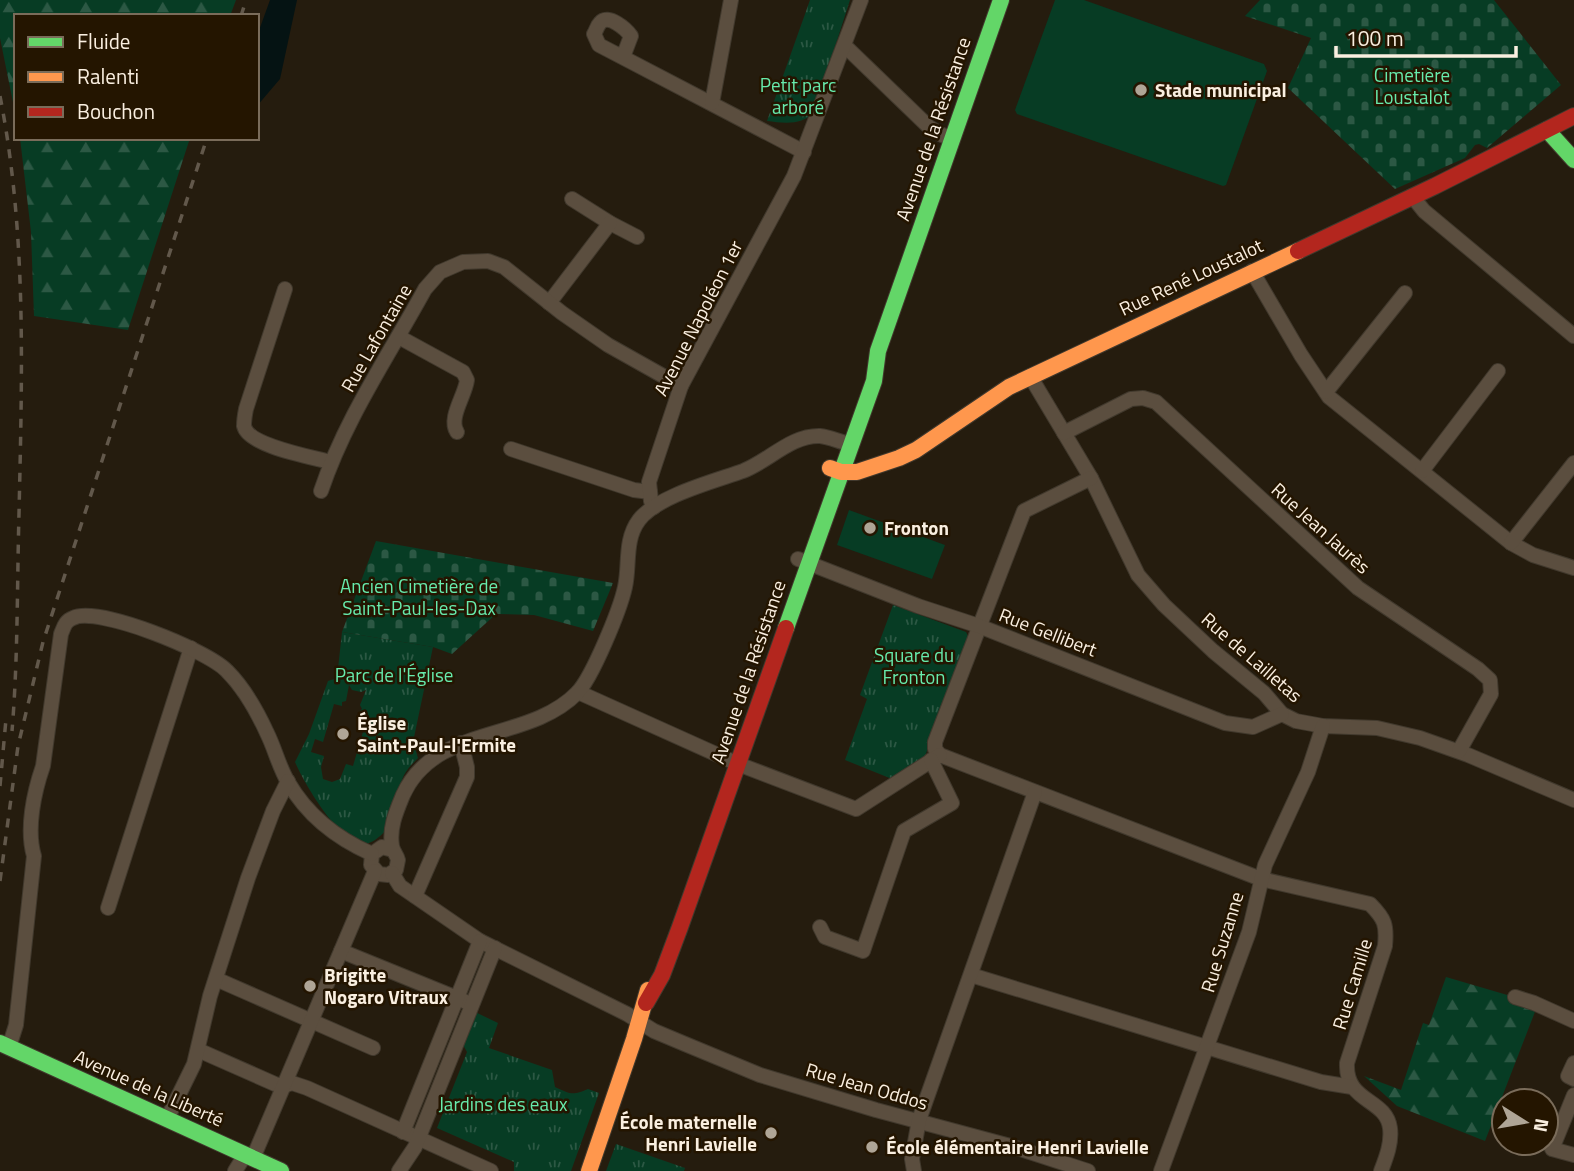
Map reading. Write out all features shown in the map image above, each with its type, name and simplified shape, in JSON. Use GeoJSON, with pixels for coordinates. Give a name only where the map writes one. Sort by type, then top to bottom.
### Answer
{"type":"FeatureCollection","features":[{"type":"Feature","properties":{"kind":"main road","name":"Avenue de la Résistance"},"geometry":{"type":"LineString","coordinates":[[589,1171],[646,1003],[662,975],[733,762],[836,470],[862,378],[878,351],[1001,0]]}},
{"type":"Feature","properties":{"kind":"main road","name":"Rue René Loustalot"},"geometry":{"type":"LineString","coordinates":[[836,470],[870,470],[916,450],[1009,387],[1030,376],[1412,196],[1574,116]]}},
{"type":"Feature","properties":{"kind":"main road"},"geometry":{"type":"LineString","coordinates":[[1547,130],[1574,160]]}},
{"type":"Feature","properties":{"kind":"main road","name":"Avenue de la Liberté"},"geometry":{"type":"LineString","coordinates":[[4,1045],[281,1171]]}},
{"type":"Feature","properties":{"kind":"street"},"geometry":{"type":"LineString","coordinates":[[712,103],[730,0]]}},
{"type":"Feature","properties":{"kind":"street","name":"Avenue Napoléon 1er"},"geometry":{"type":"LineString","coordinates":[[578,692],[602,648],[620,606],[626,585],[626,558],[632,535],[652,499],[649,482],[681,386],[794,176],[845,46],[860,0]]}},
{"type":"Feature","properties":{"kind":"street"},"geometry":{"type":"LineString","coordinates":[[845,46],[929,127],[952,138]]}},
{"type":"Feature","properties":{"kind":"street"},"geometry":{"type":"LineString","coordinates":[[624,57],[804,152]]}},
{"type":"Feature","properties":{"kind":"street"},"geometry":{"type":"LineString","coordinates":[[1412,196],[1424,211],[1574,336]]}},
{"type":"Feature","properties":{"kind":"street"},"geometry":{"type":"LineString","coordinates":[[572,199],[637,237]]}},
{"type":"Feature","properties":{"kind":"street"},"geometry":{"type":"LineString","coordinates":[[549,303],[610,223]]}},
{"type":"Feature","properties":{"kind":"street","name":"Rue Lafontaine"},"geometry":{"type":"LineString","coordinates":[[321,491],[330,462],[353,416],[425,289],[440,272],[463,262],[488,261],[505,267],[549,303],[608,345],[681,386]]}},
{"type":"Feature","properties":{"kind":"street"},"geometry":{"type":"LineString","coordinates":[[1252,271],[1326,392],[1511,543],[1533,555],[1574,568]]}},
{"type":"Feature","properties":{"kind":"street"},"geometry":{"type":"LineString","coordinates":[[285,289],[246,409],[244,428],[262,444],[330,462]]}},
{"type":"Feature","properties":{"kind":"street"},"geometry":{"type":"LineString","coordinates":[[1326,392],[1405,293]]}},
{"type":"Feature","properties":{"kind":"street"},"geometry":{"type":"LineString","coordinates":[[399,337],[463,372],[467,380],[454,419],[457,432]]}},
{"type":"Feature","properties":{"kind":"street"},"geometry":{"type":"LineString","coordinates":[[1422,471],[1498,371]]}},
{"type":"Feature","properties":{"kind":"street","name":"Rue de Lailletas"},"geometry":{"type":"LineString","coordinates":[[1030,376],[1091,478],[1138,575],[1164,605],[1213,651],[1264,693],[1282,714],[1323,726],[1377,728],[1420,738],[1459,751],[1574,800]]}},
{"type":"Feature","properties":{"kind":"street","name":"Rue Jean Jaurès"},"geometry":{"type":"LineString","coordinates":[[1064,433],[1131,399],[1143,398],[1156,402],[1358,588],[1478,669],[1490,680],[1491,694],[1459,751]]}},
{"type":"Feature","properties":{"kind":"street"},"geometry":{"type":"LineString","coordinates":[[511,449],[634,490],[652,499],[750,468],[792,443],[820,436],[845,443]]}},
{"type":"Feature","properties":{"kind":"street"},"geometry":{"type":"LineString","coordinates":[[1511,543],[1574,463]]}},
{"type":"Feature","properties":{"kind":"street"},"geometry":{"type":"LineString","coordinates":[[820,927],[825,937],[863,951],[904,831],[952,803],[936,757],[935,742],[1024,511],[1091,478]]}},
{"type":"Feature","properties":{"kind":"street","name":"Rue Gellibert"},"geometry":{"type":"LineString","coordinates":[[803,561],[918,606],[979,626],[1224,723],[1253,727],[1282,714]]}},
{"type":"Feature","properties":{"kind":"street"},"geometry":{"type":"LineString","coordinates":[[4,1045],[13,1035],[17,1012],[34,856],[30,844],[37,784],[43,766],[61,634],[65,624],[72,618],[80,616],[133,626],[191,648],[227,670],[246,695],[268,734],[288,782],[302,803],[333,832],[372,854]]}},
{"type":"Feature","properties":{"kind":"street"},"geometry":{"type":"LineString","coordinates":[[108,908],[191,648]]}},
{"type":"Feature","properties":{"kind":"street"},"geometry":{"type":"LineString","coordinates":[[393,850],[382,847],[372,854],[371,865],[375,871],[383,875],[396,870],[398,860],[393,850],[391,827],[409,783],[434,757],[461,743],[554,711],[578,692],[733,762],[856,809],[936,757]]}},
{"type":"Feature","properties":{"kind":"street","name":"Rue Suzanne"},"geometry":{"type":"LineString","coordinates":[[1161,1171],[1249,932],[1265,865],[1308,772],[1323,726]]}},
{"type":"Feature","properties":{"kind":"street"},"geometry":{"type":"LineString","coordinates":[[415,896],[463,791],[467,766],[461,743]]}},
{"type":"Feature","properties":{"kind":"street"},"geometry":{"type":"LineString","coordinates":[[936,757],[1261,879]]}},
{"type":"Feature","properties":{"kind":"street"},"geometry":{"type":"LineString","coordinates":[[167,1119],[194,1064],[216,979],[251,870],[272,811],[288,782]]}},
{"type":"Feature","properties":{"kind":"street"},"geometry":{"type":"LineString","coordinates":[[914,1171],[911,1163],[918,1122],[1035,792]]}},
{"type":"Feature","properties":{"kind":"street"},"geometry":{"type":"LineString","coordinates":[[235,1171],[249,1156],[283,1086],[375,871]]}},
{"type":"Feature","properties":{"kind":"street","name":"Rue Jean Oddos"},"geometry":{"type":"LineString","coordinates":[[392,873],[400,886],[480,941],[627,1014],[654,1031],[761,1075],[918,1122],[1014,1147],[1088,1171]]}},
{"type":"Feature","properties":{"kind":"street","name":"Rue Camille"},"geometry":{"type":"LineString","coordinates":[[1261,879],[1370,904],[1381,916],[1387,929],[1385,946],[1347,1063],[1346,1078],[1352,1087]]}},
{"type":"Feature","properties":{"kind":"street"},"geometry":{"type":"LineString","coordinates":[[403,1132],[480,941]]}},
{"type":"Feature","properties":{"kind":"street"},"geometry":{"type":"LineString","coordinates":[[399,1171],[415,1147],[495,948]]}},
{"type":"Feature","properties":{"kind":"street"},"geometry":{"type":"LineString","coordinates":[[341,951],[472,1004]]}},
{"type":"Feature","properties":{"kind":"street"},"geometry":{"type":"LineString","coordinates":[[971,975],[1321,1082],[1352,1087],[1384,1115],[1390,1127],[1388,1150],[1381,1171]]}},
{"type":"Feature","properties":{"kind":"street"},"geometry":{"type":"LineString","coordinates":[[216,979],[313,1019],[373,1048]]}},
{"type":"Feature","properties":{"kind":"street"},"geometry":{"type":"LineString","coordinates":[[1515,997],[1574,1021]]}},
{"type":"Feature","properties":{"kind":"street"},"geometry":{"type":"LineString","coordinates":[[198,1050],[283,1086],[292,1083],[307,1088],[491,1171]]}},
{"type":"Feature","properties":{"kind":"street"},"geometry":{"type":"LineString","coordinates":[[1574,1063],[1568,1076],[1574,1079]]}},
{"type":"Feature","properties":{"kind":"street"},"geometry":{"type":"LineString","coordinates":[[1574,1095],[1552,1149],[1574,1155]]}},
{"type":"Feature","properties":{"kind":"green space"},"geometry":{"type":"Polygon","coordinates":[[[0,0],[236,0],[231,14],[14,14],[14,107],[0,38],[0,0]]]}},
{"type":"Feature","properties":{"kind":"green space","name":"Petit parc arboré"},"geometry":{"type":"Polygon","coordinates":[[[810,0],[850,0],[814,112],[798,122],[767,121],[810,0]]]}},
{"type":"Feature","properties":{"kind":"green space","name":"Stade municipal"},"geometry":{"type":"Polygon","coordinates":[[[1055,0],[1084,0],[1264,64],[1267,71],[1226,185],[1017,114],[1015,110],[1055,0]]]}},
{"type":"Feature","properties":{"kind":"green space","name":"Cimetière Loustalot"},"geometry":{"type":"Polygon","coordinates":[[[1260,0],[1494,0],[1561,85],[1487,148],[1475,145],[1465,158],[1395,189],[1288,88],[1311,38],[1245,16],[1260,0]]]}},
{"type":"Feature","properties":{"kind":"green space"},"geometry":{"type":"Polygon","coordinates":[[[20,140],[189,140],[128,330],[34,316],[31,232],[20,140]]]}},
{"type":"Feature","properties":{"kind":"green space","name":"Fronton"},"geometry":{"type":"Polygon","coordinates":[[[849,510],[945,545],[932,579],[837,545],[849,510]]]}},
{"type":"Feature","properties":{"kind":"green space","name":"Ancien Cimetière de Saint-Paul-les-Dax"},"geometry":{"type":"Polygon","coordinates":[[[376,541],[613,583],[593,631],[534,615],[496,614],[452,654],[433,647],[342,632],[376,541]]]}},
{"type":"Feature","properties":{"kind":"green space","name":"Square du Fronton"},"geometry":{"type":"Polygon","coordinates":[[[893,605],[966,632],[968,636],[924,759],[892,779],[845,760],[867,699],[860,695],[893,605]]]}},
{"type":"Feature","properties":{"kind":"green space","name":"Parc de l'Église"},"geometry":{"type":"Polygon","coordinates":[[[342,632],[433,647],[413,742],[418,758],[404,775],[385,831],[365,844],[353,840],[333,822],[314,796],[295,762],[309,734],[328,681],[337,678],[342,632]],[[349,685],[346,701],[342,702],[342,706],[334,704],[323,742],[315,739],[311,752],[324,756],[321,767],[323,779],[332,782],[340,779],[346,764],[353,766],[368,715],[359,712],[366,690],[352,690],[349,685]]]}},
{"type":"Feature","properties":{"kind":"green space"},"geometry":{"type":"Polygon","coordinates":[[[1446,977],[1538,1004],[1506,1087],[1490,1087],[1490,1128],[1485,1141],[1397,1106],[1364,1076],[1401,1090],[1423,1023],[1429,1025],[1446,977]]]}},
{"type":"Feature","properties":{"kind":"green space","name":"Jardins des eaux"},"geometry":{"type":"Polygon","coordinates":[[[473,1011],[498,1023],[489,1048],[552,1070],[555,1087],[572,1093],[588,1089],[599,1093],[571,1171],[514,1171],[514,1162],[437,1128],[467,1052],[461,1041],[473,1011]]]}},
{"type":"Feature","properties":{"kind":"green space"},"geometry":{"type":"Polygon","coordinates":[[[616,1144],[685,1168],[684,1171],[606,1171],[616,1144]]]}},
{"type":"Feature","properties":{"kind":"shaded area"},"geometry":{"type":"Polygon","coordinates":[[[270,0],[297,0],[280,79],[259,104],[259,30],[270,0]]]}},
{"type":"Feature","properties":{"kind":"railway"},"geometry":{"type":"LineString","coordinates":[[242,14],[246,0]]}},
{"type":"Feature","properties":{"kind":"railway"},"geometry":{"type":"LineString","coordinates":[[0,96],[15,200],[21,304],[17,622],[12,731]]}},
{"type":"Feature","properties":{"kind":"railway"},"geometry":{"type":"LineString","coordinates":[[0,881],[18,746],[43,642],[206,140]]}},
{"type":"Feature","properties":{"kind":"railway"},"geometry":{"type":"LineString","coordinates":[[0,786],[6,719]]}},
{"type":"Feature","properties":{"kind":"traffic: fast"},"geometry":{"type":"LineString","coordinates":[[786,628],[874,381],[878,351],[1001,0]]}},
{"type":"Feature","properties":{"kind":"traffic: fast"},"geometry":{"type":"LineString","coordinates":[[1547,130],[1574,160]]}},
{"type":"Feature","properties":{"kind":"traffic: fast"},"geometry":{"type":"LineString","coordinates":[[0,1043],[281,1171]]}},
{"type":"Feature","properties":{"kind":"traffic: slow"},"geometry":{"type":"LineString","coordinates":[[830,468],[841,472],[857,472],[899,458],[916,450],[1009,387],[1298,251]]}},
{"type":"Feature","properties":{"kind":"traffic: slow"},"geometry":{"type":"LineString","coordinates":[[589,1171],[648,990]]}},
{"type":"Feature","properties":{"kind":"traffic: jam"},"geometry":{"type":"LineString","coordinates":[[1298,251],[1574,116]]}},
{"type":"Feature","properties":{"kind":"traffic: jam"},"geometry":{"type":"LineString","coordinates":[[646,1003],[662,975],[680,927],[786,628]]}},
{"type":"Feature","properties":{"kind":"place","name":"Stade municipal"},"geometry":{"type":"Point","coordinates":[1141,90]}},
{"type":"Feature","properties":{"kind":"place","name":"Fronton"},"geometry":{"type":"Point","coordinates":[870,528]}},
{"type":"Feature","properties":{"kind":"place","name":"Église Saint-Paul-l'Ermite"},"geometry":{"type":"Point","coordinates":[343,734]}},
{"type":"Feature","properties":{"kind":"place","name":"Brigitte Nogaro Vitraux"},"geometry":{"type":"Point","coordinates":[310,986]}},
{"type":"Feature","properties":{"kind":"place","name":"École maternelle Henri Lavielle"},"geometry":{"type":"Point","coordinates":[771,1133]}},
{"type":"Feature","properties":{"kind":"place","name":"École élémentaire Henri Lavielle"},"geometry":{"type":"Point","coordinates":[872,1147]}}]}
